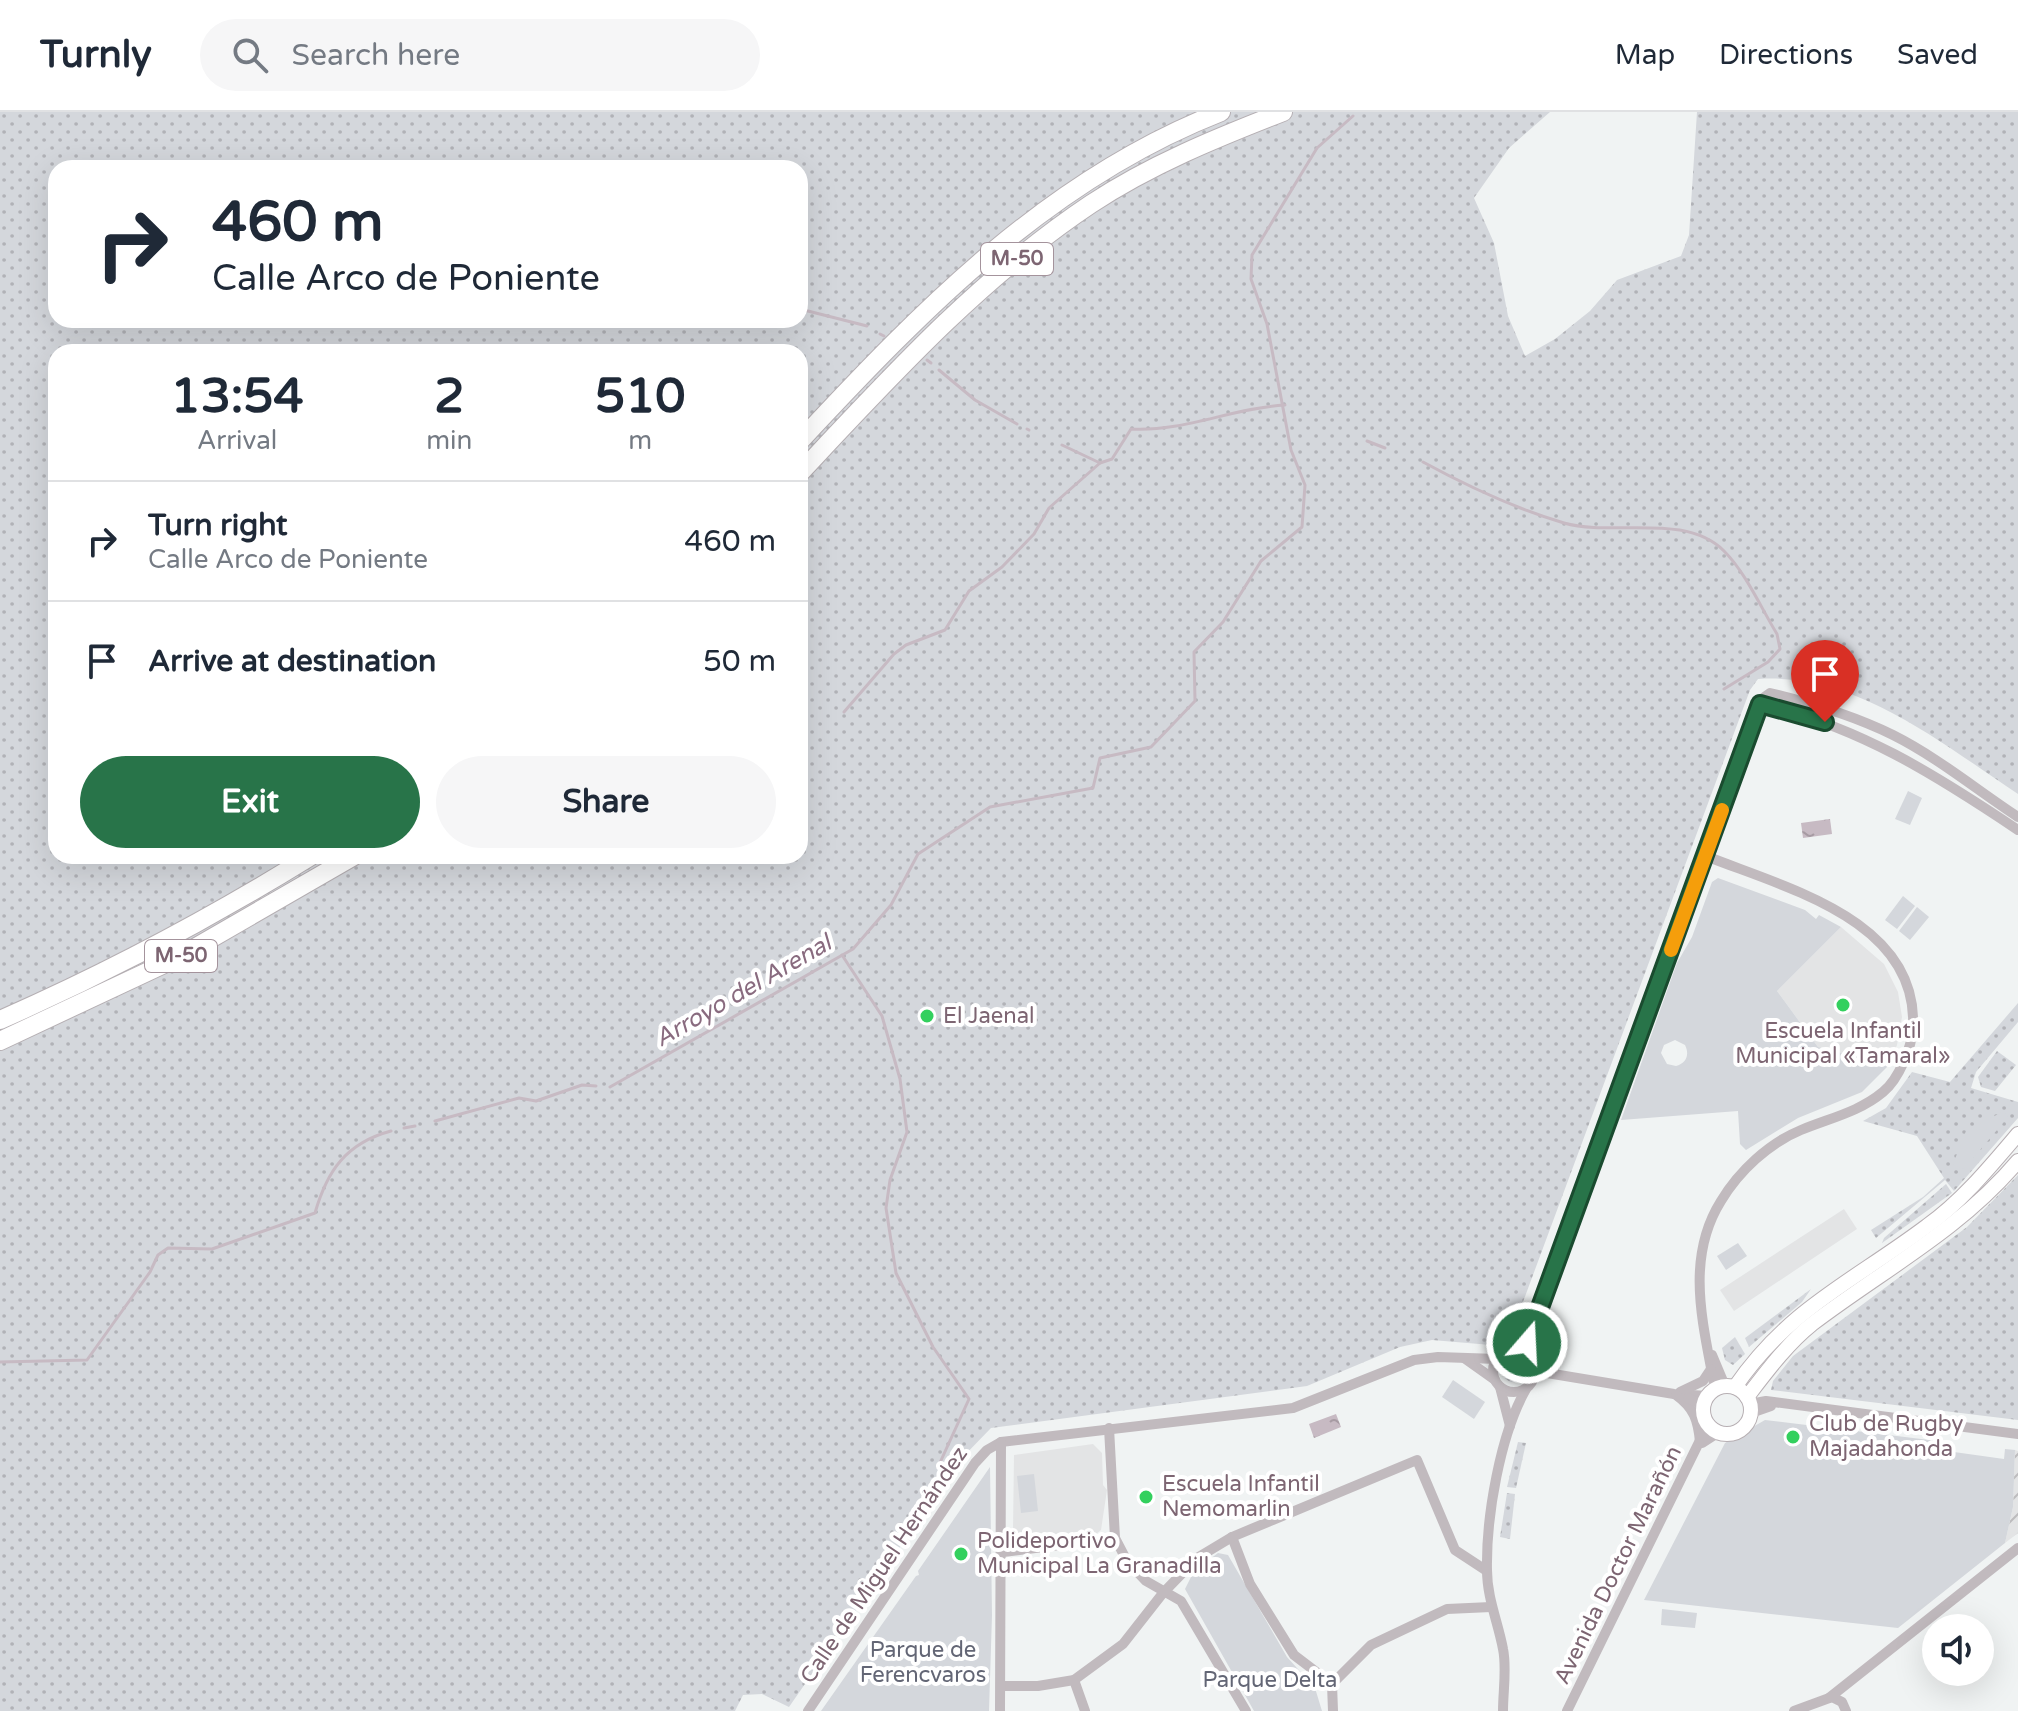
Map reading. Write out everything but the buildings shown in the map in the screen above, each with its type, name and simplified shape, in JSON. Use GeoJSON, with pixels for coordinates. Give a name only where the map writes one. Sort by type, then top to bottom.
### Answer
{"type":"FeatureCollection","features":[{"type":"Feature","properties":{"kind":"highway","name":"M-50"},"geometry":{"type":"LineString","coordinates":[[808,432],[879,356],[977,261],[1031,218],[1132,153],[1221,112]]}},
{"type":"Feature","properties":{"kind":"highway","name":"M-50"},"geometry":{"type":"LineString","coordinates":[[808,464],[895,371],[993,278],[1044,238],[1142,174],[1199,145],[1283,112]]}},
{"type":"Feature","properties":{"kind":"highway","name":"M-50"},"geometry":{"type":"LineString","coordinates":[[0,1020],[144,951],[297,864]]}},
{"type":"Feature","properties":{"kind":"highway","name":"M-50"},"geometry":{"type":"LineString","coordinates":[[0,1041],[179,957],[340,864]]}},
{"type":"Feature","properties":{"kind":"street"},"geometry":{"type":"LineString","coordinates":[[1772,693],[1769,701],[1773,707]]}},
{"type":"Feature","properties":{"kind":"street"},"geometry":{"type":"LineString","coordinates":[[1524,1352],[1760,704],[1767,694],[1843,713],[1895,736],[2018,817]]}},
{"type":"Feature","properties":{"kind":"street"},"geometry":{"type":"LineString","coordinates":[[1760,704],[1838,726],[1889,748],[2018,830]]}},
{"type":"Feature","properties":{"kind":"street"},"geometry":{"type":"LineString","coordinates":[[1706,856],[1815,898],[1873,935],[1896,958],[1914,1000],[1913,1032],[1906,1056],[1886,1091],[1845,1115],[1800,1130],[1778,1143],[1746,1168],[1720,1202],[1707,1233],[1699,1271],[1698,1302],[1715,1369],[1730,1397],[1748,1421],[1736,1432],[1714,1428],[1730,1397],[1744,1374],[1783,1328],[1812,1304],[1928,1226],[1963,1197],[2018,1134]]}},
{"type":"Feature","properties":{"kind":"street"},"geometry":{"type":"LineString","coordinates":[[1730,1397],[1757,1384],[1811,1325],[1930,1243],[1971,1210],[2018,1161]]}},
{"type":"Feature","properties":{"kind":"street"},"geometry":{"type":"LineString","coordinates":[[1503,1711],[1504,1651],[1491,1607],[1487,1571],[1491,1512],[1511,1428],[1535,1371],[1532,1360],[1524,1352],[1507,1351],[1497,1359],[1498,1383],[1511,1428]]}},
{"type":"Feature","properties":{"kind":"street"},"geometry":{"type":"LineString","coordinates":[[1464,1358],[1512,1392],[1526,1389]]}},
{"type":"Feature","properties":{"kind":"street","name":"Calle de Miguel Hernández"},"geometry":{"type":"LineString","coordinates":[[808,1711],[975,1463],[987,1450],[1001,1442],[1293,1408],[1414,1360],[1497,1359]]}},
{"type":"Feature","properties":{"kind":"street"},"geometry":{"type":"LineString","coordinates":[[1715,1369],[1730,1375],[1744,1374]]}},
{"type":"Feature","properties":{"kind":"street"},"geometry":{"type":"LineString","coordinates":[[1674,1394],[1703,1381],[1715,1369]]}},
{"type":"Feature","properties":{"kind":"street"},"geometry":{"type":"LineString","coordinates":[[1535,1371],[1674,1394],[1730,1397],[1779,1405]]}},
{"type":"Feature","properties":{"kind":"street"},"geometry":{"type":"LineString","coordinates":[[1757,1384],[1766,1401]]}},
{"type":"Feature","properties":{"kind":"street"},"geometry":{"type":"LineString","coordinates":[[1674,1394],[1690,1407],[1698,1419],[1700,1444]]}},
{"type":"Feature","properties":{"kind":"street"},"geometry":{"type":"LineString","coordinates":[[1730,1397],[2018,1434]]}},
{"type":"Feature","properties":{"kind":"street"},"geometry":{"type":"LineString","coordinates":[[1109,1428],[1115,1538],[1127,1561],[1163,1593],[1181,1601],[1246,1711]]}},
{"type":"Feature","properties":{"kind":"street","name":"Avenida Doctor Marañón"},"geometry":{"type":"LineString","coordinates":[[1570,1709],[1700,1444],[1714,1428]]}},
{"type":"Feature","properties":{"kind":"street"},"geometry":{"type":"LineString","coordinates":[[1000,1711],[1003,1552],[1001,1442]]}},
{"type":"Feature","properties":{"kind":"street"},"geometry":{"type":"LineString","coordinates":[[1001,1686],[1038,1686],[1074,1680],[1123,1644],[1163,1593],[1197,1558],[1232,1537],[1417,1460],[1455,1550],[1487,1571]]}},
{"type":"Feature","properties":{"kind":"street"},"geometry":{"type":"LineString","coordinates":[[1232,1537],[1250,1584],[1294,1655],[1332,1684]]}},
{"type":"Feature","properties":{"kind":"street"},"geometry":{"type":"LineString","coordinates":[[1003,1552],[1115,1538]]}},
{"type":"Feature","properties":{"kind":"street"},"geometry":{"type":"LineString","coordinates":[[1823,1704],[2018,1548]]}},
{"type":"Feature","properties":{"kind":"street"},"geometry":{"type":"LineString","coordinates":[[1333,1711],[1332,1684],[1371,1645],[1447,1609],[1491,1607]]}},
{"type":"Feature","properties":{"kind":"street"},"geometry":{"type":"LineString","coordinates":[[1845,1709],[1854,1679]]}},
{"type":"Feature","properties":{"kind":"street"},"geometry":{"type":"LineString","coordinates":[[1074,1680],[1085,1711]]}},
{"type":"Feature","properties":{"kind":"street"},"geometry":{"type":"LineString","coordinates":[[1794,1711],[1836,1698],[1845,1709]]}},
{"type":"Feature","properties":{"kind":"shaded area","name":"Escuela Infantil Municipal «Tamaral»"},"geometry":{"type":"Polygon","coordinates":[[[1841,927],[1884,964],[1898,992],[1902,1017],[1897,1045],[1889,1065],[1818,1047],[1777,991],[1841,927]]]}},
{"type":"Feature","properties":{"kind":"shaded area"},"geometry":{"type":"Polygon","coordinates":[[[1844,1209],[1857,1229],[1734,1311],[1720,1290],[1844,1209]]]}},
{"type":"Feature","properties":{"kind":"shaded area"},"geometry":{"type":"Polygon","coordinates":[[[1093,1444],[1102,1453],[1103,1485],[1107,1490],[1101,1530],[1096,1534],[1017,1538],[1013,1531],[1014,1455],[1093,1444]]]}},
{"type":"Feature","properties":{"kind":"shaded area"},"geometry":{"type":"Polygon","coordinates":[[[2015,1450],[2018,1451],[2018,1533],[2005,1543],[2013,1507],[2015,1450]]]}},
{"type":"Feature","properties":{"kind":"green space"},"geometry":{"type":"Polygon","coordinates":[[[0,112],[1550,112],[1509,148],[1474,198],[1494,243],[1508,316],[1525,356],[1555,339],[1590,311],[1617,280],[1681,256],[1689,235],[1697,112],[2018,112],[2018,794],[1928,733],[1863,699],[1829,687],[1794,680],[1758,679],[1750,690],[1510,1337],[1493,1340],[1491,1345],[1432,1340],[1400,1347],[1307,1386],[991,1428],[961,1459],[789,1707],[762,1694],[743,1695],[735,1711],[0,1711],[0,112]]]}},
{"type":"Feature","properties":{"kind":"green space"},"geometry":{"type":"Polygon","coordinates":[[[1908,791],[1922,798],[1910,825],[1895,819],[1908,791]]]}},
{"type":"Feature","properties":{"kind":"green space"},"geometry":{"type":"Polygon","coordinates":[[[1718,878],[1805,910],[1816,919],[1819,915],[1841,927],[1777,991],[1818,1047],[1889,1065],[1862,1092],[1798,1118],[1746,1150],[1740,1144],[1738,1111],[1621,1120],[1677,963],[1692,937],[1712,882],[1718,878]],[[1675,1040],[1664,1045],[1661,1053],[1667,1064],[1676,1066],[1685,1061],[1685,1045],[1675,1040]]]}},
{"type":"Feature","properties":{"kind":"green space"},"geometry":{"type":"Polygon","coordinates":[[[1903,896],[1915,906],[1897,929],[1885,920],[1903,896]]]}},
{"type":"Feature","properties":{"kind":"green space"},"geometry":{"type":"Polygon","coordinates":[[[1917,907],[1929,917],[1910,940],[1899,931],[1917,907]]]}},
{"type":"Feature","properties":{"kind":"green space"},"geometry":{"type":"Polygon","coordinates":[[[2018,1003],[2018,1022],[1976,1072],[1971,1088],[2018,1102],[2018,1118],[1954,1191],[1945,1180],[1876,1238],[1871,1230],[1923,1197],[1944,1178],[1917,1136],[1863,1121],[1886,1108],[1912,1072],[1950,1082],[2018,1003]]]}},
{"type":"Feature","properties":{"kind":"green space"},"geometry":{"type":"Polygon","coordinates":[[[1997,1051],[2016,1065],[1995,1091],[1981,1087],[1978,1077],[1997,1051]]]}},
{"type":"Feature","properties":{"kind":"green space"},"geometry":{"type":"Polygon","coordinates":[[[2004,1111],[2008,1117],[1964,1169],[1953,1164],[1966,1131],[2004,1111]]]}},
{"type":"Feature","properties":{"kind":"green space"},"geometry":{"type":"Polygon","coordinates":[[[2018,1175],[2018,1420],[1771,1390],[1773,1381],[1793,1356],[1967,1227],[2018,1175]]]}},
{"type":"Feature","properties":{"kind":"green space"},"geometry":{"type":"Polygon","coordinates":[[[1946,1184],[1952,1193],[1882,1243],[1884,1238],[1946,1184]]]}},
{"type":"Feature","properties":{"kind":"green space"},"geometry":{"type":"Polygon","coordinates":[[[1738,1243],[1747,1256],[1726,1270],[1717,1256],[1738,1243]]]}},
{"type":"Feature","properties":{"kind":"green space"},"geometry":{"type":"Polygon","coordinates":[[[1811,1289],[1802,1302],[1749,1347],[1745,1338],[1811,1289]]]}},
{"type":"Feature","properties":{"kind":"green space"},"geometry":{"type":"Polygon","coordinates":[[[1735,1337],[1745,1354],[1733,1365],[1725,1360],[1722,1348],[1735,1337]]]}},
{"type":"Feature","properties":{"kind":"green space"},"geometry":{"type":"Polygon","coordinates":[[[1514,1358],[1523,1361],[1526,1370],[1523,1379],[1514,1382],[1505,1379],[1502,1370],[1505,1361],[1514,1358]]]}},
{"type":"Feature","properties":{"kind":"green space"},"geometry":{"type":"Polygon","coordinates":[[[1453,1380],[1485,1402],[1474,1419],[1442,1397],[1453,1380]]]}},
{"type":"Feature","properties":{"kind":"green space"},"geometry":{"type":"Polygon","coordinates":[[[1765,1420],[1954,1443],[1954,1452],[2004,1459],[2005,1449],[2015,1450],[2013,1507],[2005,1543],[1898,1628],[1644,1600],[1725,1443],[1765,1420]]]}},
{"type":"Feature","properties":{"kind":"green space"},"geometry":{"type":"Polygon","coordinates":[[[1518,1442],[1526,1443],[1516,1488],[1507,1487],[1518,1442]]]}},
{"type":"Feature","properties":{"kind":"green space","name":"Parque de Ferencvaros"},"geometry":{"type":"Polygon","coordinates":[[[990,1467],[992,1615],[989,1711],[821,1711],[919,1575],[918,1571],[990,1467]]]}},
{"type":"Feature","properties":{"kind":"green space"},"geometry":{"type":"Polygon","coordinates":[[[1034,1474],[1038,1511],[1021,1513],[1017,1476],[1034,1474]]]}},
{"type":"Feature","properties":{"kind":"green space"},"geometry":{"type":"Polygon","coordinates":[[[1507,1493],[1515,1494],[1510,1539],[1500,1537],[1507,1493]]]}},
{"type":"Feature","properties":{"kind":"green space","name":"Parque Delta"},"geometry":{"type":"Polygon","coordinates":[[[1218,1553],[1228,1555],[1287,1657],[1315,1688],[1322,1711],[1254,1711],[1185,1589],[1194,1571],[1218,1553]]]}},
{"type":"Feature","properties":{"kind":"green space"},"geometry":{"type":"Polygon","coordinates":[[[1662,1609],[1697,1613],[1695,1628],[1661,1625],[1662,1609]]]}},
{"type":"Feature","properties":{"kind":"water"},"geometry":{"type":"Polygon","coordinates":[[[1830,819],[1832,834],[1803,838],[1801,823],[1830,819]]]}},
{"type":"Feature","properties":{"kind":"water"},"geometry":{"type":"Polygon","coordinates":[[[1336,1414],[1341,1427],[1314,1438],[1309,1424],[1336,1414]]]}},
{"type":"Feature","properties":{"kind":"waterway","name":"Arroyo del Arenal"},"geometry":{"type":"LineString","coordinates":[[610,1087],[853,949],[891,905],[918,854],[990,807],[1093,788],[1100,758],[1151,747],[1195,701],[1194,652],[1223,622],[1261,561],[1302,527],[1305,485],[1291,450],[1267,324],[1251,279],[1252,255],[1317,148],[1353,116]]}},
{"type":"Feature","properties":{"kind":"waterway"},"geometry":{"type":"LineString","coordinates":[[808,311],[867,326]]}},
{"type":"Feature","properties":{"kind":"waterway"},"geometry":{"type":"LineString","coordinates":[[880,334],[884,336]]}},
{"type":"Feature","properties":{"kind":"waterway"},"geometry":{"type":"LineString","coordinates":[[927,360],[931,363]]}},
{"type":"Feature","properties":{"kind":"waterway"},"geometry":{"type":"LineString","coordinates":[[939,370],[975,400],[1017,424]]}},
{"type":"Feature","properties":{"kind":"waterway"},"geometry":{"type":"LineString","coordinates":[[1062,445],[1100,463],[1112,459],[1131,429],[1170,427],[1246,410],[1285,405]]}},
{"type":"Feature","properties":{"kind":"waterway"},"geometry":{"type":"LineString","coordinates":[[1367,441],[1385,448]]}},
{"type":"Feature","properties":{"kind":"waterway"},"geometry":{"type":"LineString","coordinates":[[1423,462],[1492,496],[1564,523],[1583,527],[1689,532],[1708,539],[1724,551],[1753,591],[1777,634],[1780,649],[1768,662],[1724,689]]}},
{"type":"Feature","properties":{"kind":"waterway"},"geometry":{"type":"LineString","coordinates":[[844,712],[894,654],[906,645],[945,630],[969,591],[1002,567],[1034,534],[1049,508],[1100,463]]}},
{"type":"Feature","properties":{"kind":"waterway"},"geometry":{"type":"LineString","coordinates":[[842,955],[882,1016],[900,1079],[907,1132],[890,1180],[886,1208],[896,1273],[933,1347],[969,1399],[938,1467]]}},
{"type":"Feature","properties":{"kind":"waterway","name":"Arroyo del Arenal"},"geometry":{"type":"LineString","coordinates":[[435,1121],[519,1098],[536,1101],[582,1085],[596,1086]]}},
{"type":"Feature","properties":{"kind":"waterway","name":"Arroyo del Arenal"},"geometry":{"type":"LineString","coordinates":[[404,1128],[415,1126]]}},
{"type":"Feature","properties":{"kind":"waterway","name":"Arroyo del Arenal"},"geometry":{"type":"LineString","coordinates":[[0,1362],[87,1360],[150,1272],[158,1255],[168,1248],[212,1249],[315,1213],[332,1172],[350,1151],[375,1136],[391,1131]]}},
{"type":"Feature","properties":{"kind":"slow traffic"},"geometry":{"type":"LineString","coordinates":[[1671,950],[1722,810]]}},
{"type":"Feature","properties":{"kind":"place","name":"Escuela Infantil Municipal «Tamaral»"},"geometry":{"type":"Point","coordinates":[1843,1005]}},
{"type":"Feature","properties":{"kind":"place","name":"El Jaenal"},"geometry":{"type":"Point","coordinates":[927,1016]}},
{"type":"Feature","properties":{"kind":"place","name":"Club de Rugby Majadahonda"},"geometry":{"type":"Point","coordinates":[1793,1437]}},
{"type":"Feature","properties":{"kind":"place","name":"Escuela Infantil Nemomarlin"},"geometry":{"type":"Point","coordinates":[1146,1497]}},
{"type":"Feature","properties":{"kind":"place","name":"Polideportivo Municipal La Granadilla"},"geometry":{"type":"Point","coordinates":[961,1554]}},
{"type":"Feature","properties":{"kind":"route"},"geometry":{"type":"LineString","coordinates":[[1527,1343],[1760,704],[1825,722]]}}]}
